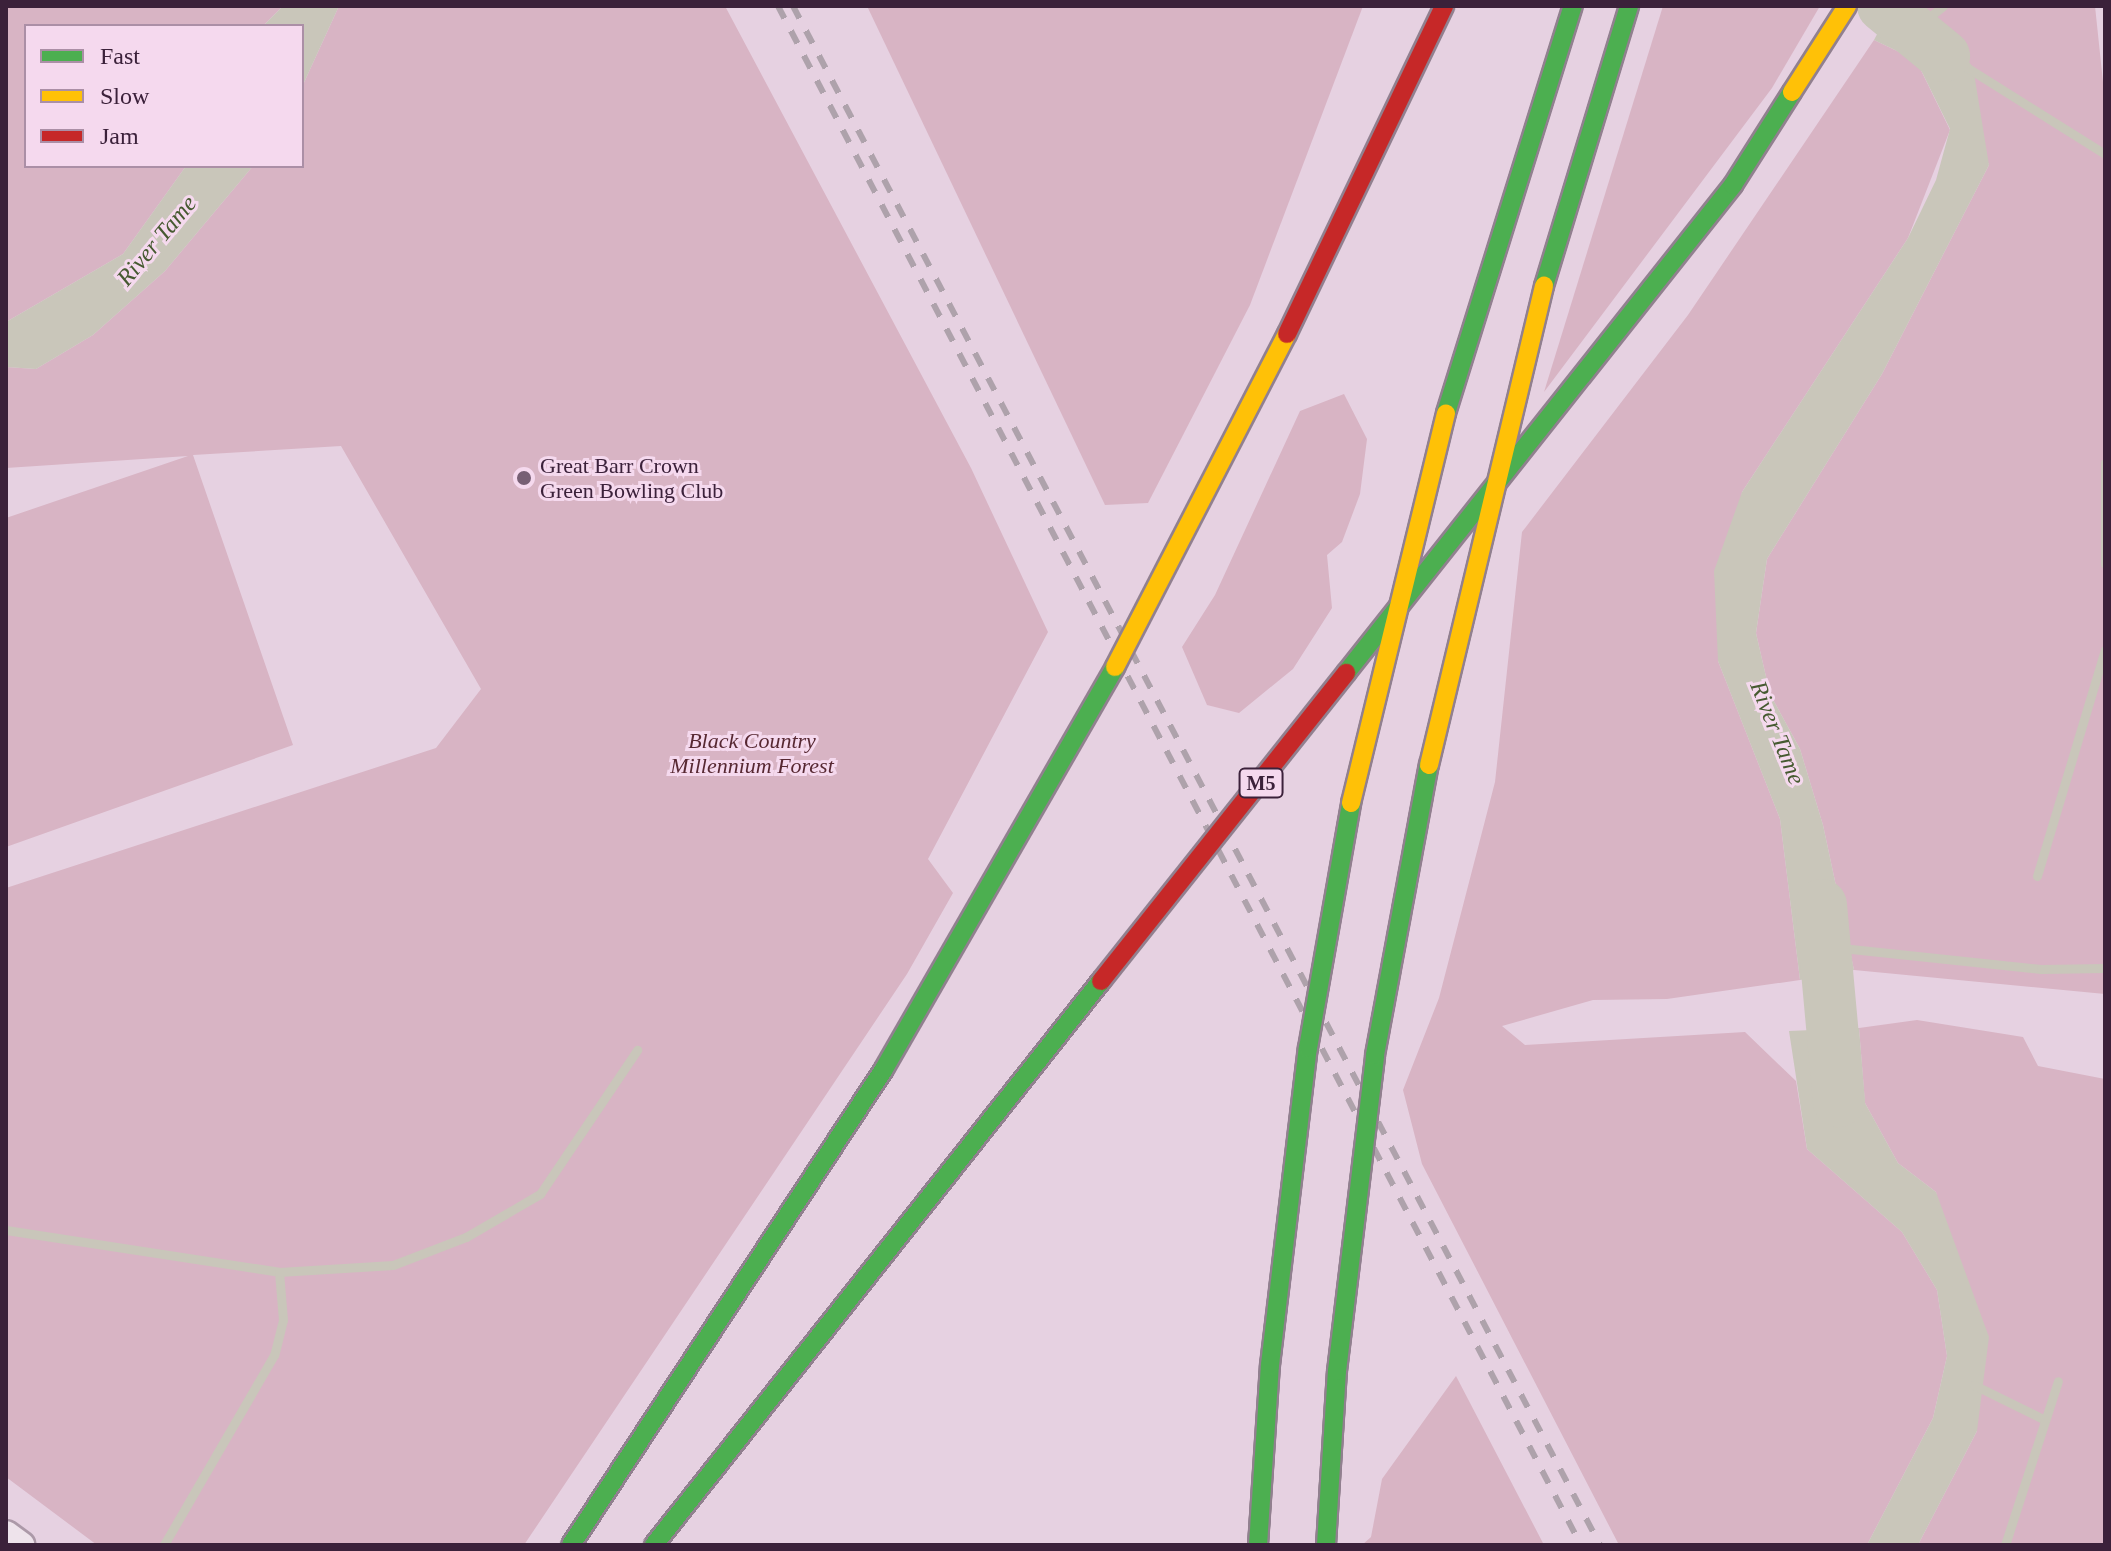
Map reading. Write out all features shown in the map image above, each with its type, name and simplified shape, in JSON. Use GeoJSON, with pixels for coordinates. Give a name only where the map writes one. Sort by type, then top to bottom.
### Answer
{"type":"FeatureCollection","features":[{"type":"Feature","properties":{"kind":"highway"},"geometry":{"type":"LineString","coordinates":[[571,1545],[884,1069],[1048,789],[1209,497],[1444,6]]}},
{"type":"Feature","properties":{"kind":"highway"},"geometry":{"type":"LineString","coordinates":[[1258,1545],[1270,1365],[1306,1064],[1353,793],[1422,489],[1573,6]]}},
{"type":"Feature","properties":{"kind":"highway"},"geometry":{"type":"LineString","coordinates":[[1326,1545],[1337,1371],[1375,1055],[1421,798],[1546,278],[1629,6]]}},
{"type":"Feature","properties":{"kind":"highway","name":"M5"},"geometry":{"type":"LineString","coordinates":[[654,1545],[1733,185],[1847,6]]}},
{"type":"Feature","properties":{"kind":"street"},"geometry":{"type":"LineString","coordinates":[[6,1534],[21,1545]]}},
{"type":"Feature","properties":{"kind":"green space"},"geometry":{"type":"Polygon","coordinates":[[[6,6],[283,6],[265,24],[24,24],[24,168],[185,168],[123,254],[6,322],[6,6]]]}},
{"type":"Feature","properties":{"kind":"green space","name":"Black Country Millennium Forest"},"geometry":{"type":"Polygon","coordinates":[[[339,6],[725,6],[971,468],[1048,632],[928,859],[953,893],[907,974],[524,1545],[97,1545],[6,1477],[6,888],[436,748],[481,689],[341,446],[193,455],[293,745],[6,847],[6,518],[188,456],[6,468],[6,367],[36,369],[93,335],[165,271],[251,168],[304,168],[304,83],[339,6]]]}},
{"type":"Feature","properties":{"kind":"green space"},"geometry":{"type":"Polygon","coordinates":[[[867,6],[1363,6],[1250,305],[1148,503],[1105,505],[867,6]]]}},
{"type":"Feature","properties":{"kind":"green space"},"geometry":{"type":"Polygon","coordinates":[[[1663,6],[1820,6],[1772,88],[1544,392],[1663,6]]]}},
{"type":"Feature","properties":{"kind":"green space"},"geometry":{"type":"Polygon","coordinates":[[[1907,6],[2095,6],[2105,101],[2105,994],[1854,970],[1823,825],[1800,749],[1770,694],[1756,633],[1767,559],[1882,374],[1989,165],[1933,18],[1907,6]]]}},
{"type":"Feature","properties":{"kind":"green space"},"geometry":{"type":"Polygon","coordinates":[[[1874,40],[1916,60],[1950,130],[1908,238],[1742,492],[1718,661],[1780,819],[1800,980],[1667,999],[1593,1000],[1502,1026],[1525,1045],[1745,1032],[1796,1081],[1807,1149],[1902,1232],[1937,1290],[1947,1356],[1933,1418],[1867,1545],[1619,1545],[1422,1164],[1403,1090],[1439,998],[1495,782],[1522,532],[1688,315],[1874,40]]]}},
{"type":"Feature","properties":{"kind":"green space"},"geometry":{"type":"Polygon","coordinates":[[[1344,394],[1367,439],[1360,494],[1342,542],[1327,555],[1332,608],[1293,669],[1239,713],[1207,705],[1182,647],[1215,595],[1300,411],[1344,394]]]}},
{"type":"Feature","properties":{"kind":"green space"},"geometry":{"type":"Polygon","coordinates":[[[1917,1020],[2023,1037],[2038,1066],[2105,1079],[2105,1545],[1918,1545],[1977,1431],[1936,1192],[1898,1163],[1865,1103],[1859,1028],[1917,1020]]]}},
{"type":"Feature","properties":{"kind":"green space"},"geometry":{"type":"Polygon","coordinates":[[[1456,1376],[1544,1545],[1362,1545],[1371,1537],[1382,1479],[1456,1376]]]}},
{"type":"Feature","properties":{"kind":"water"},"geometry":{"type":"Polygon","coordinates":[[[283,6],[339,6],[304,83],[304,24],[265,24],[283,6]]]}},
{"type":"Feature","properties":{"kind":"water"},"geometry":{"type":"Polygon","coordinates":[[[1892,6],[1933,18],[1973,67],[1989,165],[1882,374],[1767,559],[1756,633],[1770,694],[1800,749],[1823,825],[1854,970],[1800,980],[1780,819],[1718,661],[1714,571],[1742,492],[1908,238],[1936,180],[1950,129],[1916,60],[1874,40],[1892,6]]]}},
{"type":"Feature","properties":{"kind":"water"},"geometry":{"type":"Polygon","coordinates":[[[185,168],[251,168],[165,271],[93,335],[36,369],[6,367],[6,322],[123,254],[185,168]]]}},
{"type":"Feature","properties":{"kind":"water"},"geometry":{"type":"Polygon","coordinates":[[[1859,1028],[1865,1103],[1898,1163],[1936,1192],[1989,1337],[1977,1431],[1918,1545],[1867,1545],[1933,1418],[1947,1356],[1937,1290],[1902,1232],[1807,1149],[1789,1031],[1859,1028]]]}},
{"type":"Feature","properties":{"kind":"waterway","name":"River Tame"},"geometry":{"type":"LineString","coordinates":[[1883,6],[1944,56]]}},
{"type":"Feature","properties":{"kind":"waterway"},"geometry":{"type":"LineString","coordinates":[[1924,21],[1943,6]]}},
{"type":"Feature","properties":{"kind":"waterway"},"geometry":{"type":"LineString","coordinates":[[1963,65],[2105,154]]}},
{"type":"Feature","properties":{"kind":"waterway"},"geometry":{"type":"LineString","coordinates":[[2105,463],[2105,564]]}},
{"type":"Feature","properties":{"kind":"waterway"},"geometry":{"type":"LineString","coordinates":[[2037,876],[2105,650]]}},
{"type":"Feature","properties":{"kind":"waterway","name":"River Tame"},"geometry":{"type":"LineString","coordinates":[[1821,905],[1839,1101]]}},
{"type":"Feature","properties":{"kind":"waterway"},"geometry":{"type":"LineString","coordinates":[[1851,949],[2041,969],[2105,968]]}},
{"type":"Feature","properties":{"kind":"waterway"},"geometry":{"type":"LineString","coordinates":[[279,1272],[393,1265],[466,1237],[540,1194],[637,1050]]}},
{"type":"Feature","properties":{"kind":"waterway"},"geometry":{"type":"LineString","coordinates":[[6,1230],[279,1272],[283,1320],[274,1355],[164,1545]]}},
{"type":"Feature","properties":{"kind":"waterway"},"geometry":{"type":"LineString","coordinates":[[2005,1545],[2058,1381]]}},
{"type":"Feature","properties":{"kind":"waterway"},"geometry":{"type":"LineString","coordinates":[[1974,1385],[2043,1419]]}},
{"type":"Feature","properties":{"kind":"railway"},"geometry":{"type":"LineString","coordinates":[[778,6],[1581,1545]]}},
{"type":"Feature","properties":{"kind":"railway"},"geometry":{"type":"LineString","coordinates":[[793,6],[1600,1545]]}},
{"type":"Feature","properties":{"kind":"traffic: fast"},"geometry":{"type":"LineString","coordinates":[[1446,413],[1573,6]]}},
{"type":"Feature","properties":{"kind":"traffic: fast"},"geometry":{"type":"LineString","coordinates":[[1544,286],[1629,6]]}},
{"type":"Feature","properties":{"kind":"traffic: fast"},"geometry":{"type":"LineString","coordinates":[[1346,673],[1733,185],[1792,92]]}},
{"type":"Feature","properties":{"kind":"traffic: fast"},"geometry":{"type":"LineString","coordinates":[[571,1545],[884,1069],[1115,667]]}},
{"type":"Feature","properties":{"kind":"traffic: fast"},"geometry":{"type":"LineString","coordinates":[[1326,1545],[1337,1371],[1375,1055],[1429,765]]}},
{"type":"Feature","properties":{"kind":"traffic: fast"},"geometry":{"type":"LineString","coordinates":[[1258,1545],[1270,1365],[1308,1048],[1351,803]]}},
{"type":"Feature","properties":{"kind":"traffic: fast"},"geometry":{"type":"LineString","coordinates":[[654,1545],[1101,981]]}},
{"type":"Feature","properties":{"kind":"traffic: slow"},"geometry":{"type":"LineString","coordinates":[[1792,92],[1847,6]]}},
{"type":"Feature","properties":{"kind":"traffic: slow"},"geometry":{"type":"LineString","coordinates":[[1429,765],[1544,286]]}},
{"type":"Feature","properties":{"kind":"traffic: slow"},"geometry":{"type":"LineString","coordinates":[[1115,667],[1287,334]]}},
{"type":"Feature","properties":{"kind":"traffic: slow"},"geometry":{"type":"LineString","coordinates":[[1351,803],[1446,413]]}},
{"type":"Feature","properties":{"kind":"traffic: jam"},"geometry":{"type":"LineString","coordinates":[[1287,334],[1444,6]]}},
{"type":"Feature","properties":{"kind":"traffic: jam"},"geometry":{"type":"LineString","coordinates":[[1101,981],[1346,673]]}},
{"type":"Feature","properties":{"kind":"place","name":"Great Barr Crown Green Bowling Club"},"geometry":{"type":"Point","coordinates":[524,478]}}]}
